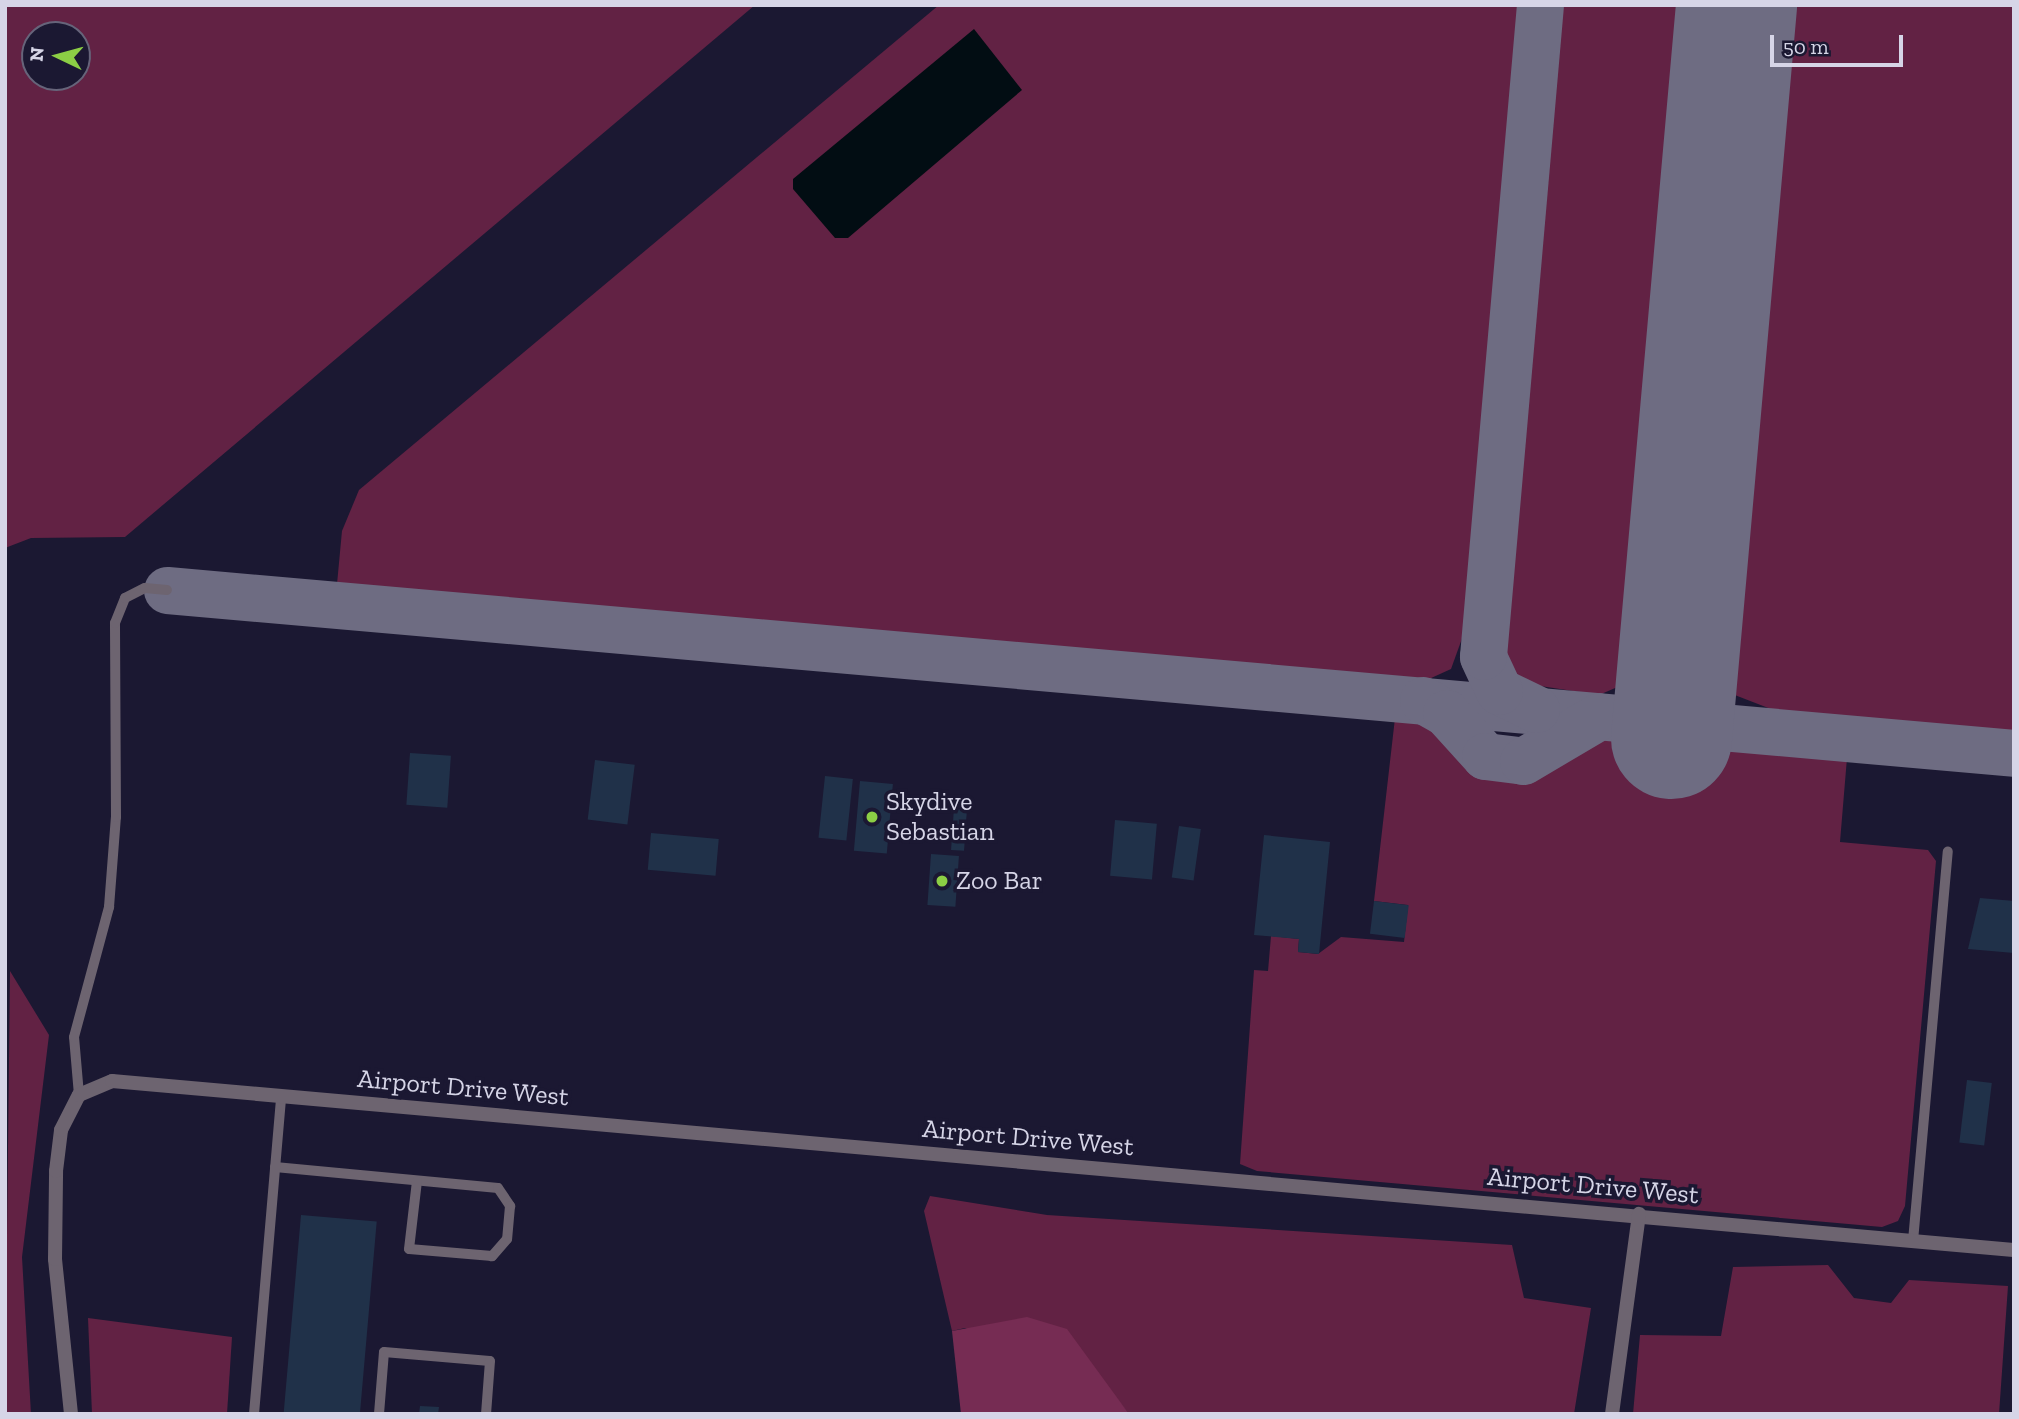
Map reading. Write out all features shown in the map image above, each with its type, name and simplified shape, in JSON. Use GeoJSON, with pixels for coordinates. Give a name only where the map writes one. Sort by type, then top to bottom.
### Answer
{"type":"FeatureCollection","features":[{"type":"Feature","properties":{"kind":"street","name":"Airport Drive West"},"geometry":{"type":"LineString","coordinates":[[79,1095],[112,1081],[1639,1214],[2014,1250]]}},
{"type":"Feature","properties":{"kind":"street"},"geometry":{"type":"LineString","coordinates":[[71,1414],[55,1259],[61,1130],[79,1095]]}},
{"type":"Feature","properties":{"kind":"street"},"geometry":{"type":"LineString","coordinates":[[1612,1414],[1639,1214]]}},
{"type":"Feature","properties":{"kind":"lane"},"geometry":{"type":"LineString","coordinates":[[79,1095],[74,1037],[109,907],[116,817],[115,623],[125,598],[145,588],[167,590]]}},
{"type":"Feature","properties":{"kind":"lane"},"geometry":{"type":"LineString","coordinates":[[1913,1241],[1948,852]]}},
{"type":"Feature","properties":{"kind":"lane"},"geometry":{"type":"LineString","coordinates":[[254,1414],[281,1096]]}},
{"type":"Feature","properties":{"kind":"lane"},"geometry":{"type":"LineString","coordinates":[[275,1167],[498,1188],[510,1206],[507,1240],[492,1256],[409,1249],[417,1181]]}},
{"type":"Feature","properties":{"kind":"lane"},"geometry":{"type":"LineString","coordinates":[[379,1414],[384,1352],[490,1361],[486,1414]]}},
{"type":"Feature","properties":{"kind":"shaded area"},"geometry":{"type":"Polygon","coordinates":[[[5,5],[755,5],[125,537],[31,538],[5,548],[5,5]]]}},
{"type":"Feature","properties":{"kind":"shaded area"},"geometry":{"type":"Polygon","coordinates":[[[939,5],[1521,5],[1464,633],[1451,669],[1429,679],[337,584],[342,531],[359,490],[939,5]]]}},
{"type":"Feature","properties":{"kind":"shaded area"},"geometry":{"type":"Polygon","coordinates":[[[1558,5],[1701,5],[1642,657],[1629,682],[1599,695],[1520,683],[1502,659],[1501,642],[1558,5]]]}},
{"type":"Feature","properties":{"kind":"shaded area"},"geometry":{"type":"Polygon","coordinates":[[[1771,5],[2014,5],[2014,734],[1784,714],[1714,687],[1711,680],[1771,5]]]}},
{"type":"Feature","properties":{"kind":"shaded area"},"geometry":{"type":"Polygon","coordinates":[[[974,29],[1022,90],[848,238],[835,238],[793,189],[793,179],[974,29]]]}},
{"type":"Feature","properties":{"kind":"shaded area"},"geometry":{"type":"Polygon","coordinates":[[[1395,718],[1426,723],[1471,773],[1527,782],[1596,738],[1610,737],[1847,758],[1840,842],[1928,850],[1936,861],[1905,1206],[1898,1221],[1882,1227],[1257,1171],[1240,1164],[1254,970],[1268,971],[1271,936],[1299,939],[1298,952],[1318,954],[1341,937],[1404,942],[1408,905],[1374,901],[1395,718]]]}},
{"type":"Feature","properties":{"kind":"shaded area"},"geometry":{"type":"Polygon","coordinates":[[[10,971],[49,1035],[22,1257],[31,1414],[5,1414],[10,971]]]}},
{"type":"Feature","properties":{"kind":"shaded area"},"geometry":{"type":"Polygon","coordinates":[[[930,1196],[1047,1215],[1512,1245],[1524,1298],[1591,1308],[1574,1414],[1129,1414],[1108,1388],[965,1328],[952,1331],[924,1211],[930,1196]]]}},
{"type":"Feature","properties":{"kind":"shaded area"},"geometry":{"type":"Polygon","coordinates":[[[1828,1265],[1854,1298],[1891,1303],[1909,1280],[2008,1286],[1999,1414],[1633,1414],[1640,1335],[1721,1336],[1733,1267],[1828,1265]]]}},
{"type":"Feature","properties":{"kind":"shaded area"},"geometry":{"type":"Polygon","coordinates":[[[1027,1317],[1067,1329],[1129,1414],[961,1414],[952,1331],[1027,1317]]]}},
{"type":"Feature","properties":{"kind":"shaded area"},"geometry":{"type":"Polygon","coordinates":[[[88,1318],[232,1337],[227,1414],[92,1414],[88,1318]]]}},
{"type":"Feature","properties":{"kind":"building"},"geometry":{"type":"Polygon","coordinates":[[[410,753],[451,756],[447,808],[406,805],[410,753]]]}},
{"type":"Feature","properties":{"kind":"building"},"geometry":{"type":"Polygon","coordinates":[[[595,760],[635,765],[627,824],[588,820],[595,760]]]}},
{"type":"Feature","properties":{"kind":"building"},"geometry":{"type":"Polygon","coordinates":[[[825,776],[853,779],[846,841],[819,838],[825,776]]]}},
{"type":"Feature","properties":{"kind":"building"},"geometry":{"type":"Polygon","coordinates":[[[860,781],[893,784],[887,854],[854,851],[860,781]]]}},
{"type":"Feature","properties":{"kind":"building"},"geometry":{"type":"Polygon","coordinates":[[[954,808],[967,809],[964,851],[951,850],[954,808]]]}},
{"type":"Feature","properties":{"kind":"building"},"geometry":{"type":"Polygon","coordinates":[[[1115,820],[1157,824],[1152,879],[1110,876],[1115,820]]]}},
{"type":"Feature","properties":{"kind":"building"},"geometry":{"type":"Polygon","coordinates":[[[1179,826],[1201,829],[1194,881],[1172,877],[1179,826]]]}},
{"type":"Feature","properties":{"kind":"building"},"geometry":{"type":"Polygon","coordinates":[[[651,833],[719,839],[716,876],[648,870],[651,833]]]}},
{"type":"Feature","properties":{"kind":"building"},"geometry":{"type":"Polygon","coordinates":[[[1264,835],[1330,842],[1319,954],[1298,952],[1299,939],[1254,935],[1264,835]]]}},
{"type":"Feature","properties":{"kind":"building"},"geometry":{"type":"Polygon","coordinates":[[[931,854],[959,856],[955,907],[927,905],[931,854]]]}},
{"type":"Feature","properties":{"kind":"building"},"geometry":{"type":"Polygon","coordinates":[[[1980,898],[2014,901],[2014,953],[1968,949],[1980,898]]]}},
{"type":"Feature","properties":{"kind":"building"},"geometry":{"type":"Polygon","coordinates":[[[1374,901],[1409,905],[1405,938],[1370,934],[1374,901]]]}},
{"type":"Feature","properties":{"kind":"building"},"geometry":{"type":"Polygon","coordinates":[[[1967,1080],[1992,1083],[1984,1146],[1959,1143],[1967,1080]]]}},
{"type":"Feature","properties":{"kind":"building"},"geometry":{"type":"Polygon","coordinates":[[[301,1215],[377,1222],[360,1414],[284,1414],[301,1215]]]}},
{"type":"Feature","properties":{"kind":"building"},"geometry":{"type":"Polygon","coordinates":[[[420,1406],[439,1407],[438,1414],[419,1414],[420,1406]]]}},
{"type":"Feature","properties":{"kind":"taxiway"},"geometry":{"type":"LineString","coordinates":[[1536,709],[1499,691],[1483,656],[1540,5]]}},
{"type":"Feature","properties":{"kind":"taxiway"},"geometry":{"type":"LineString","coordinates":[[167,590],[2014,753]]}},
{"type":"Feature","properties":{"kind":"taxiway"},"geometry":{"type":"LineString","coordinates":[[1423,700],[1446,713],[1485,756],[1523,761],[1599,716]]}},
{"type":"Feature","properties":{"kind":"runway"},"geometry":{"type":"LineString","coordinates":[[1671,738],[1736,5]]}},
{"type":"Feature","properties":{"kind":"place","name":"Skydive Sebastian"},"geometry":{"type":"Point","coordinates":[872,817]}},
{"type":"Feature","properties":{"kind":"place","name":"Zoo Bar"},"geometry":{"type":"Point","coordinates":[942,881]}}]}
